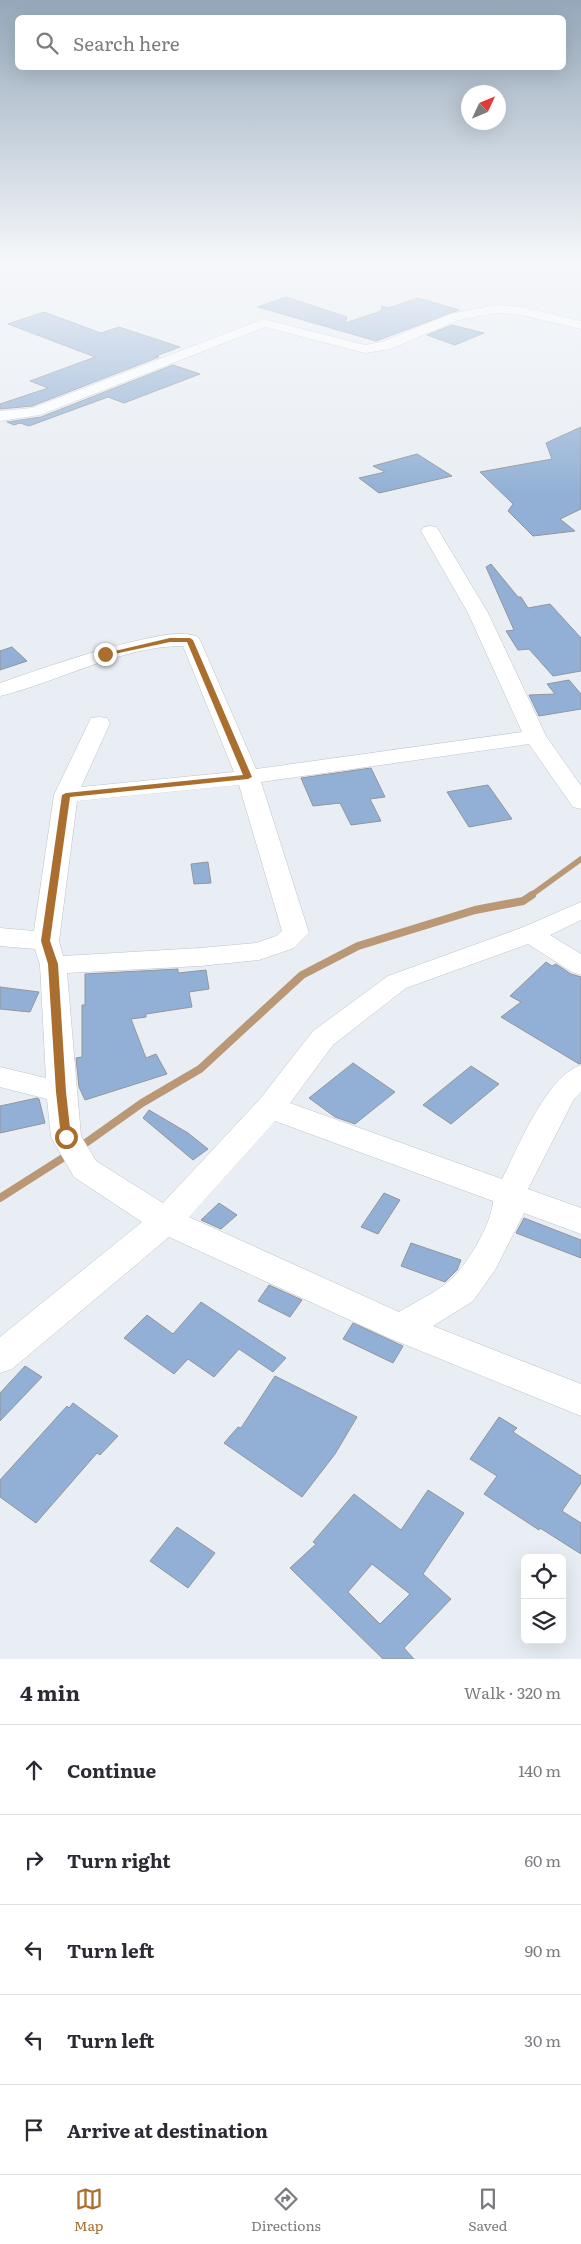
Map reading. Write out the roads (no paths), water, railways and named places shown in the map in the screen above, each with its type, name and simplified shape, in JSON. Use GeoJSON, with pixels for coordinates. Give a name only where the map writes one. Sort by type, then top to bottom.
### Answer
{"type":"FeatureCollection","features":[{"type":"Feature","properties":{"kind":"street"},"geometry":{"type":"LineString","coordinates":[[0,416],[35,412],[227,337]]}},
{"type":"Feature","properties":{"kind":"street"},"geometry":{"type":"LineString","coordinates":[[320,337],[365,349],[385,346],[406,337]]}},
{"type":"Feature","properties":{"kind":"street"},"geometry":{"type":"LineString","coordinates":[[430,531],[457,582],[478,613],[535,737],[581,802]]}},
{"type":"Feature","properties":{"kind":"street"},"geometry":{"type":"LineString","coordinates":[[0,690],[105,654],[170,640],[190,640],[248,777],[296,933],[292,938],[259,950],[200,957],[49,953],[0,937]]}},
{"type":"Feature","properties":{"kind":"street"},"geometry":{"type":"LineString","coordinates":[[99,722],[66,795],[49,953],[66,1137],[85,1169],[166,1221],[401,1328],[581,1400]]}},
{"type":"Feature","properties":{"kind":"street"},"geometry":{"type":"LineString","coordinates":[[66,795],[248,777],[535,737]]}},
{"type":"Feature","properties":{"kind":"street"},"geometry":{"type":"LineString","coordinates":[[0,1358],[166,1221],[270,1107],[323,1038],[397,982],[530,934],[581,910]]}},
{"type":"Feature","properties":{"kind":"street"},"geometry":{"type":"LineString","coordinates":[[530,934],[581,966]]}},
{"type":"Feature","properties":{"kind":"street"},"geometry":{"type":"LineString","coordinates":[[401,1328],[461,1291],[484,1261],[508,1215],[509,1195],[563,1092],[581,1075]]}},
{"type":"Feature","properties":{"kind":"street"},"geometry":{"type":"LineString","coordinates":[[0,1077],[61,1092]]}},
{"type":"Feature","properties":{"kind":"street"},"geometry":{"type":"LineString","coordinates":[[270,1107],[581,1221]]}},
{"type":"Feature","properties":{"kind":"waterway"},"geometry":{"type":"LineString","coordinates":[[530,896],[581,859]]}},
{"type":"Feature","properties":{"kind":"waterway"},"geometry":{"type":"LineString","coordinates":[[80,1147],[142,1103],[200,1069],[302,975],[358,946],[475,910],[523,901],[532,895]]}},
{"type":"Feature","properties":{"kind":"waterway"},"geometry":{"type":"LineString","coordinates":[[0,1198],[69,1154]]}}]}
